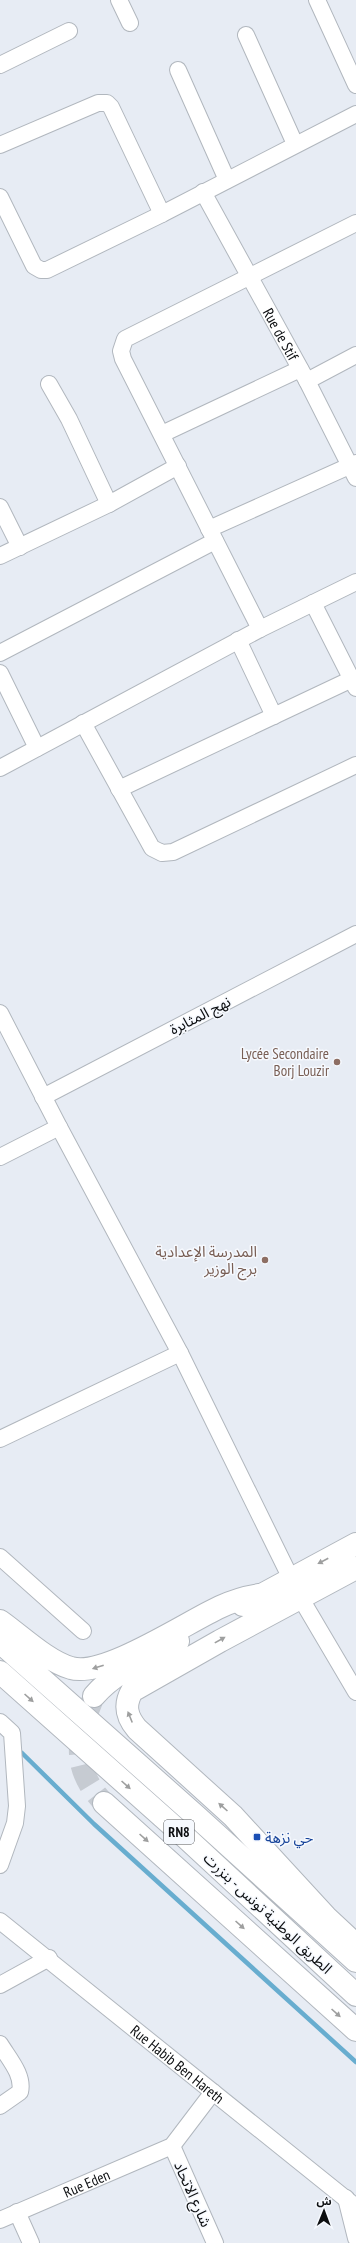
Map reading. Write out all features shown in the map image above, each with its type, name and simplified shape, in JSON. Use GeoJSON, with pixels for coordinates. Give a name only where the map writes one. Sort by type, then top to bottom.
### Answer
{"type":"FeatureCollection","features":[{"type":"Feature","properties":{"kind":"main road"},"geometry":{"type":"LineString","coordinates":[[94,1696],[102,1687],[119,1675],[290,1578],[356,1544]]}},
{"type":"Feature","properties":{"kind":"main road"},"geometry":{"type":"LineString","coordinates":[[356,1568],[300,1597],[132,1691],[126,1706],[130,1721],[137,1729],[232,1816],[326,1917],[356,1945]]}},
{"type":"Feature","properties":{"kind":"main road"},"geometry":{"type":"LineString","coordinates":[[0,1621],[51,1658],[71,1668],[90,1670],[112,1662],[221,1606],[260,1595]]}},
{"type":"Feature","properties":{"kind":"main road","name":"RN8"},"geometry":{"type":"LineString","coordinates":[[0,1629],[326,1917]]}},
{"type":"Feature","properties":{"kind":"main road","name":"الطريق الوطنية تونس - بنزرت"},"geometry":{"type":"LineString","coordinates":[[0,1642],[196,1816],[356,1961]]}},
{"type":"Feature","properties":{"kind":"main road","name":"الطريق الوطنية تونس - بنزرت"},"geometry":{"type":"LineString","coordinates":[[0,1672],[182,1834],[356,1995]]}},
{"type":"Feature","properties":{"kind":"main road"},"geometry":{"type":"LineString","coordinates":[[104,1803],[356,2030]]}},
{"type":"Feature","properties":{"kind":"street"},"geometry":{"type":"LineString","coordinates":[[119,0],[130,23]]}},
{"type":"Feature","properties":{"kind":"street"},"geometry":{"type":"LineString","coordinates":[[318,0],[356,85]]}},
{"type":"Feature","properties":{"kind":"street"},"geometry":{"type":"LineString","coordinates":[[0,65],[69,32]]}},
{"type":"Feature","properties":{"kind":"street"},"geometry":{"type":"LineString","coordinates":[[246,35],[295,144]]}},
{"type":"Feature","properties":{"kind":"street"},"geometry":{"type":"LineString","coordinates":[[178,70],[228,180]]}},
{"type":"Feature","properties":{"kind":"street"},"geometry":{"type":"LineString","coordinates":[[0,145],[98,103],[107,103],[111,107],[162,214]]}},
{"type":"Feature","properties":{"kind":"street"},"geometry":{"type":"LineString","coordinates":[[0,197],[34,266],[41,270],[47,270],[162,214],[295,144],[356,114]]}},
{"type":"Feature","properties":{"kind":"street","name":"Rue de Stif"},"geometry":{"type":"LineString","coordinates":[[203,192],[354,469]]}},
{"type":"Feature","properties":{"kind":"street"},"geometry":{"type":"LineString","coordinates":[[260,629],[123,359],[121,346],[125,339],[250,278],[356,223]]}},
{"type":"Feature","properties":{"kind":"street"},"geometry":{"type":"LineString","coordinates":[[162,434],[356,355]]}},
{"type":"Feature","properties":{"kind":"street"},"geometry":{"type":"LineString","coordinates":[[48,384],[69,419],[109,504]]}},
{"type":"Feature","properties":{"kind":"street"},"geometry":{"type":"LineString","coordinates":[[0,556],[109,504],[178,466]]}},
{"type":"Feature","properties":{"kind":"street"},"geometry":{"type":"LineString","coordinates":[[0,653],[212,535],[354,469]]}},
{"type":"Feature","properties":{"kind":"street"},"geometry":{"type":"LineString","coordinates":[[0,507],[20,547]]}},
{"type":"Feature","properties":{"kind":"street"},"geometry":{"type":"LineString","coordinates":[[0,768],[238,640],[356,582]]}},
{"type":"Feature","properties":{"kind":"street"},"geometry":{"type":"LineString","coordinates":[[119,788],[274,716],[354,683],[313,603]]}},
{"type":"Feature","properties":{"kind":"street"},"geometry":{"type":"LineString","coordinates":[[238,640],[274,716]]}},
{"type":"Feature","properties":{"kind":"street"},"geometry":{"type":"LineString","coordinates":[[0,673],[37,748]]}},
{"type":"Feature","properties":{"kind":"street"},"geometry":{"type":"LineString","coordinates":[[83,723],[152,848],[162,853],[173,852],[356,765]]}},
{"type":"Feature","properties":{"kind":"street","name":"نهج المثابرة"},"geometry":{"type":"LineString","coordinates":[[43,1097],[356,934]]}},
{"type":"Feature","properties":{"kind":"street"},"geometry":{"type":"LineString","coordinates":[[0,1013],[43,1097],[180,1353],[290,1578],[356,1692]]}},
{"type":"Feature","properties":{"kind":"street"},"geometry":{"type":"LineString","coordinates":[[0,1157],[59,1127]]}},
{"type":"Feature","properties":{"kind":"street"},"geometry":{"type":"LineString","coordinates":[[0,1439],[180,1353]]}},
{"type":"Feature","properties":{"kind":"street"},"geometry":{"type":"LineString","coordinates":[[0,1557],[83,1631]]}},
{"type":"Feature","properties":{"kind":"street"},"geometry":{"type":"LineString","coordinates":[[0,1722],[12,1733],[6,1756],[15,1769],[16,1806],[15,1823],[0,1865]]}},
{"type":"Feature","properties":{"kind":"street","name":"Rue Habib Ben Hareth"},"geometry":{"type":"LineString","coordinates":[[0,1921],[49,1958],[351,2203]]}},
{"type":"Feature","properties":{"kind":"street"},"geometry":{"type":"LineString","coordinates":[[0,1985],[49,1958]]}},
{"type":"Feature","properties":{"kind":"street"},"geometry":{"type":"LineString","coordinates":[[0,2044],[20,2077],[22,2084],[20,2092],[0,2106]]}},
{"type":"Feature","properties":{"kind":"street"},"geometry":{"type":"LineString","coordinates":[[172,2146],[213,2092]]}},
{"type":"Feature","properties":{"kind":"street","name":"Rue Eden"},"geometry":{"type":"LineString","coordinates":[[0,2220],[172,2146]]}},
{"type":"Feature","properties":{"kind":"street","name":"شارع الاتحاد"},"geometry":{"type":"LineString","coordinates":[[172,2146],[215,2243]]}},
{"type":"Feature","properties":{"kind":"street"},"geometry":{"type":"LineString","coordinates":[[351,2203],[356,2238]]}},
{"type":"Feature","properties":{"kind":"street"},"geometry":{"type":"LineString","coordinates":[[17,2212],[31,2243]]}},
{"type":"Feature","properties":{"kind":"waterway"},"geometry":{"type":"LineString","coordinates":[[22,1753],[94,1824],[356,2062]]}},
{"type":"Feature","properties":{"kind":"tunnel"},"geometry":{"type":"LineString","coordinates":[[92,1701],[80,1742],[80,1754],[86,1778],[104,1803]]}},
{"type":"Feature","properties":{"kind":"place","name":"Lycée Secondaire Borj Louzir"},"geometry":{"type":"Point","coordinates":[337,1062]}},
{"type":"Feature","properties":{"kind":"place","name":"المدرسة الإعدادية برج الوزير"},"geometry":{"type":"Point","coordinates":[265,1260]}},
{"type":"Feature","properties":{"kind":"place","name":"حي نزهة"},"geometry":{"type":"Point","coordinates":[257,1837]}}]}
